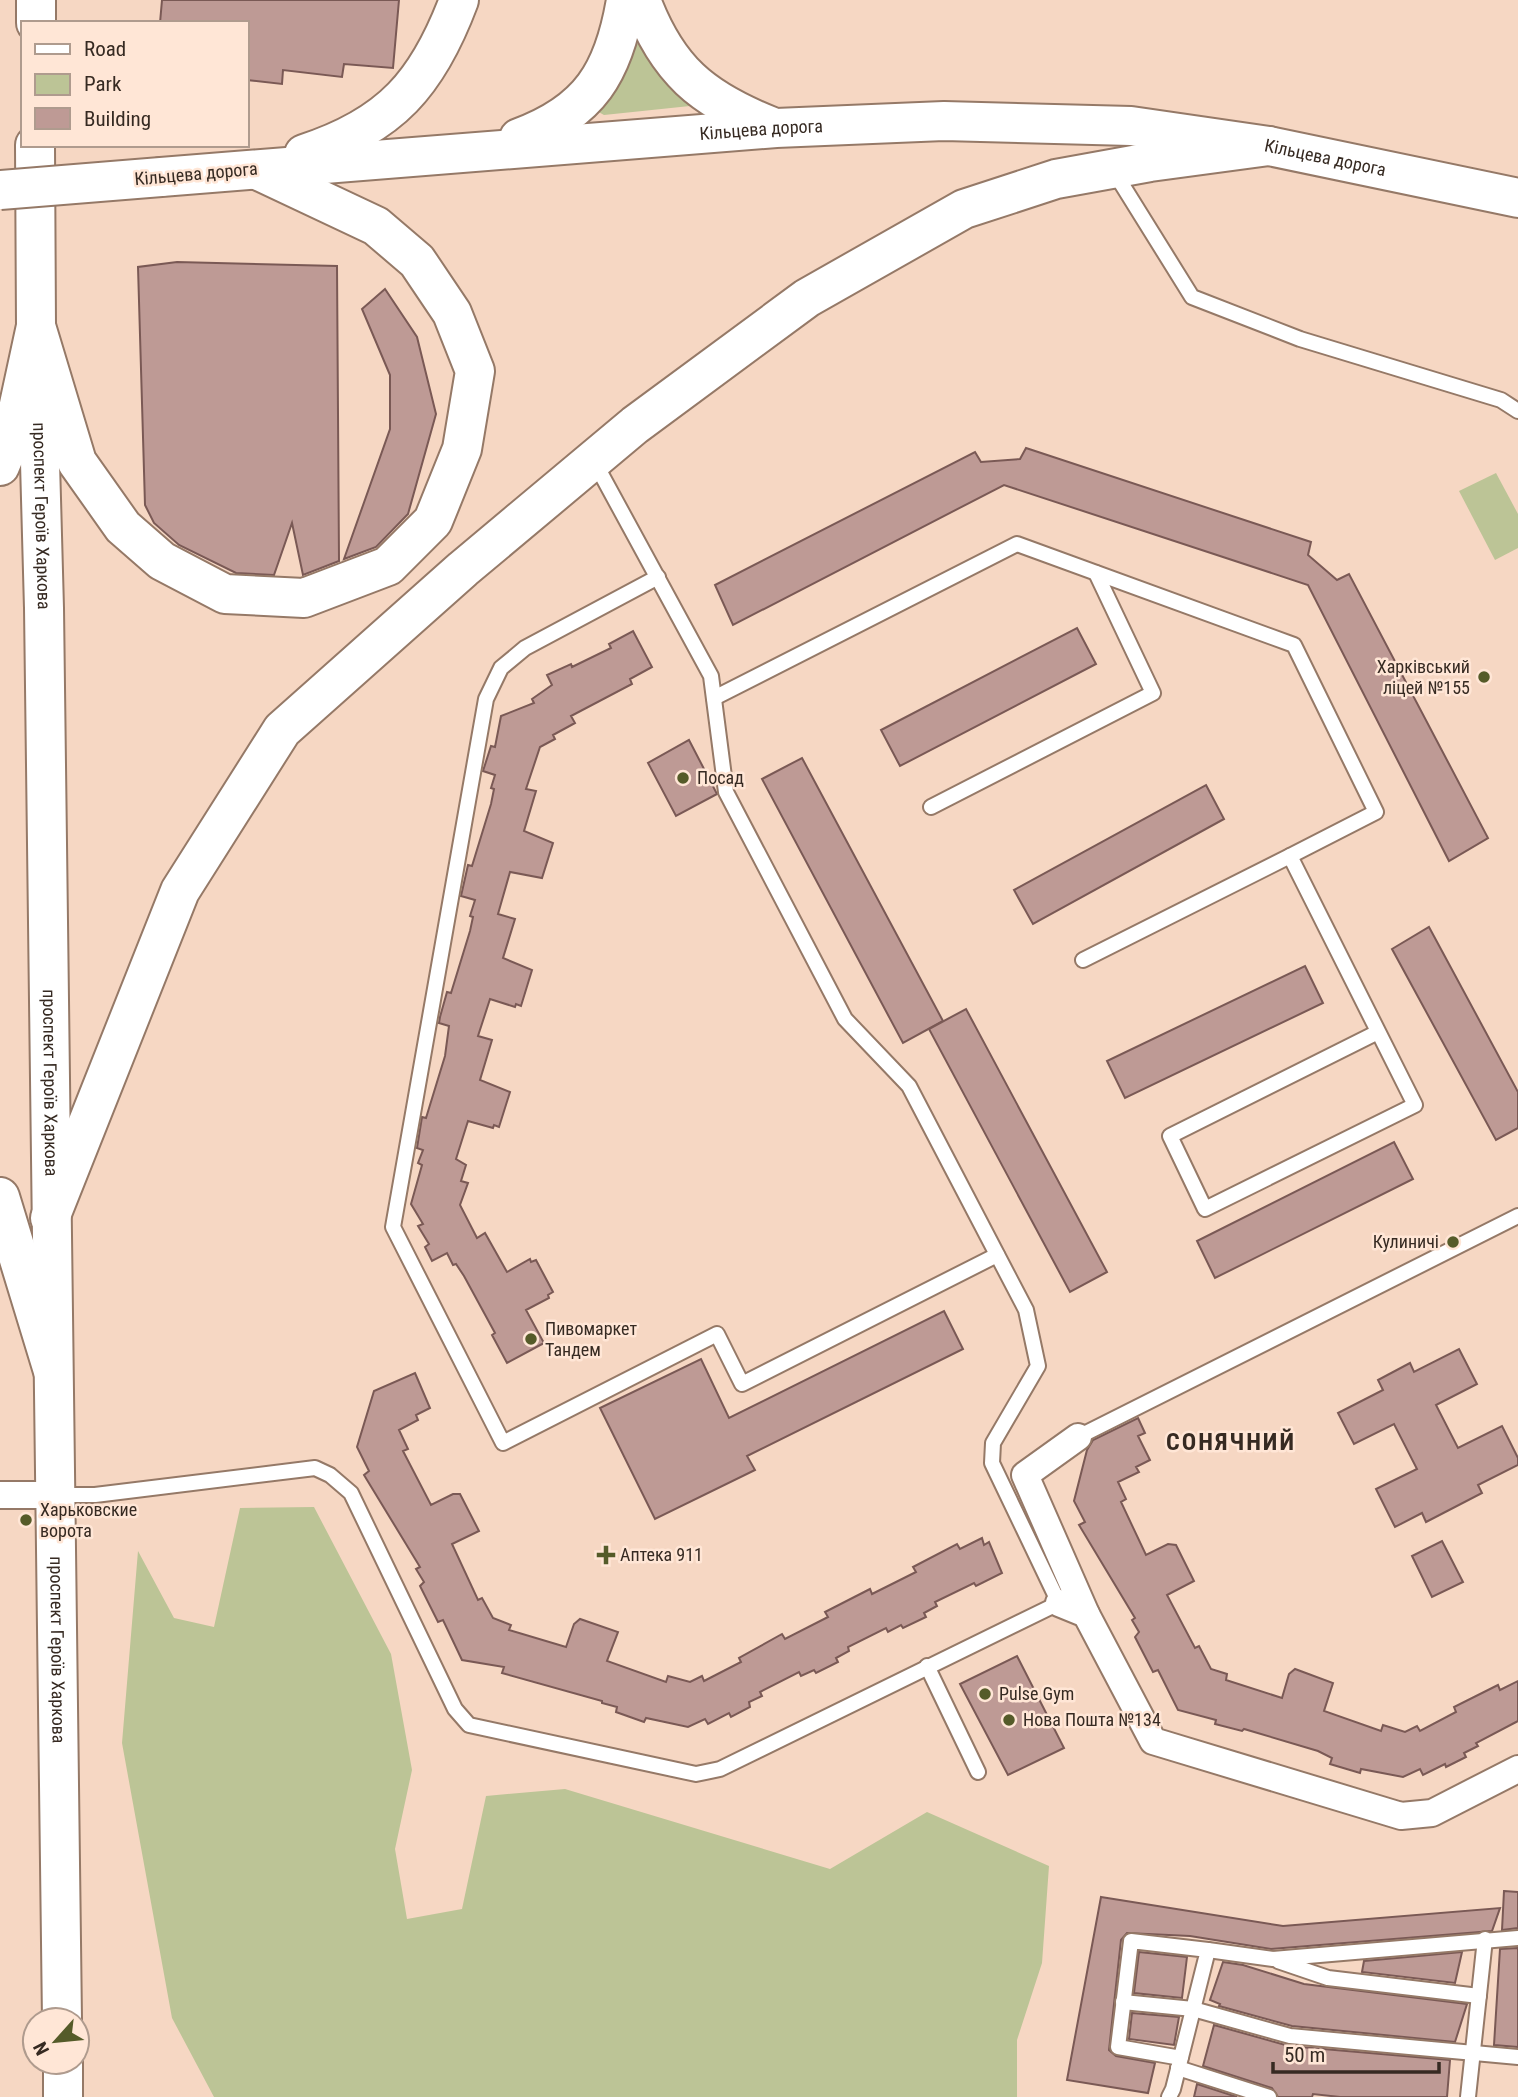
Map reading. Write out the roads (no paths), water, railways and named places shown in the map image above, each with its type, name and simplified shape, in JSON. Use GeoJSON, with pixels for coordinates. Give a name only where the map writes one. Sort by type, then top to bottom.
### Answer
{"type":"FeatureCollection","features":[{"type":"Feature","properties":{"kind":"main road"},"geometry":{"type":"LineString","coordinates":[[36,0],[36,21]]}},
{"type":"Feature","properties":{"kind":"main road"},"geometry":{"type":"LineString","coordinates":[[256,169],[312,151],[367,128],[394,107],[418,83],[443,43],[459,0]]}},
{"type":"Feature","properties":{"kind":"main road"},"geometry":{"type":"LineString","coordinates":[[492,149],[536,132],[564,117],[579,104],[602,78],[612,59],[626,0]]}},
{"type":"Feature","properties":{"kind":"main road"},"geometry":{"type":"LineString","coordinates":[[641,0],[656,36],[673,63],[692,82],[731,111],[776,128]]}},
{"type":"Feature","properties":{"kind":"main road","name":"Кільцева дорога"},"geometry":{"type":"LineString","coordinates":[[0,190],[492,149],[776,128],[923,121],[1131,126],[1269,146],[1518,198]]}},
{"type":"Feature","properties":{"kind":"main road"},"geometry":{"type":"LineString","coordinates":[[50,1218],[180,891],[282,730],[463,569],[593,460],[807,298],[964,209],[1056,180],[1269,146]]}},
{"type":"Feature","properties":{"kind":"main road","name":"проспект Героїв Харкова"},"geometry":{"type":"LineString","coordinates":[[35,147],[36,326],[44,608],[62,2006]]}},
{"type":"Feature","properties":{"kind":"main road"},"geometry":{"type":"LineString","coordinates":[[36,326],[76,462],[123,527],[162,562],[225,594],[304,598],[388,566],[433,521],[462,449],[475,371],[452,313],[417,261],[376,226],[256,169]]}},
{"type":"Feature","properties":{"kind":"main road"},"geometry":{"type":"LineString","coordinates":[[0,466],[12,437],[36,326]]}},
{"type":"Feature","properties":{"kind":"main road"},"geometry":{"type":"LineString","coordinates":[[0,1197],[53,1371]]}},
{"type":"Feature","properties":{"kind":"main road"},"geometry":{"type":"LineString","coordinates":[[63,2076],[63,2097]]}},
{"type":"Feature","properties":{"kind":"street"},"geometry":{"type":"LineString","coordinates":[[1078,1437],[1025,1475],[1086,1614],[1153,1741],[1401,1816],[1432,1813],[1518,1769]]}},
{"type":"Feature","properties":{"kind":"street"},"geometry":{"type":"LineString","coordinates":[[0,1495],[55,1495]]}},
{"type":"Feature","properties":{"kind":"street"},"geometry":{"type":"LineString","coordinates":[[1059,1602],[1086,1614]]}},
{"type":"Feature","properties":{"kind":"lane"},"geometry":{"type":"LineString","coordinates":[[1112,169],[1192,297],[1300,339],[1501,400],[1518,411]]}},
{"type":"Feature","properties":{"kind":"lane"},"geometry":{"type":"LineString","coordinates":[[55,1495],[95,1495],[316,1468],[330,1475],[351,1493],[455,1709],[469,1725],[696,1774],[720,1769],[1059,1602],[992,1463],[993,1443],[1038,1366],[1026,1310],[909,1086],[845,1019],[726,792],[712,676],[593,460]]}},
{"type":"Feature","properties":{"kind":"lane"},"geometry":{"type":"LineString","coordinates":[[714,698],[1017,544],[1294,645],[1377,812],[1083,960]]}},
{"type":"Feature","properties":{"kind":"lane"},"geometry":{"type":"LineString","coordinates":[[931,807],[1153,694],[1096,573]]}},
{"type":"Feature","properties":{"kind":"lane"},"geometry":{"type":"LineString","coordinates":[[659,578],[525,648],[501,668],[486,699],[393,1227],[503,1443],[717,1334],[742,1384],[997,1255]]}},
{"type":"Feature","properties":{"kind":"lane"},"geometry":{"type":"LineString","coordinates":[[1290,856],[1415,1105],[1205,1209],[1170,1136],[1378,1032]]}},
{"type":"Feature","properties":{"kind":"lane"},"geometry":{"type":"LineString","coordinates":[[1078,1437],[1518,1216]]}},
{"type":"Feature","properties":{"kind":"lane"},"geometry":{"type":"LineString","coordinates":[[927,1667],[978,1772]]}},
{"type":"Feature","properties":{"kind":"lane"},"geometry":{"type":"LineString","coordinates":[[1273,1959],[1518,1938]]}},
{"type":"Feature","properties":{"kind":"lane"},"geometry":{"type":"LineString","coordinates":[[1468,2097],[1485,1939]]}},
{"type":"Feature","properties":{"kind":"lane"},"geometry":{"type":"LineString","coordinates":[[1269,2097],[1180,2063],[1118,2047],[1131,1941],[1273,1959],[1328,1978],[1479,1996]]}},
{"type":"Feature","properties":{"kind":"lane"},"geometry":{"type":"LineString","coordinates":[[1169,2097],[1208,1950]]}},
{"type":"Feature","properties":{"kind":"lane"},"geometry":{"type":"LineString","coordinates":[[1123,2002],[1193,2010],[1290,2036],[1518,2057]]}},
{"type":"Feature","properties":{"kind":"place","name":"Харківський ліцей №155"},"geometry":{"type":"Point","coordinates":[1484,677]}},
{"type":"Feature","properties":{"kind":"place","name":"Посад"},"geometry":{"type":"Point","coordinates":[683,778]}},
{"type":"Feature","properties":{"kind":"place","name":"Кулиничі"},"geometry":{"type":"Point","coordinates":[1453,1242]}},
{"type":"Feature","properties":{"kind":"place","name":"Пивомаркет Тандем"},"geometry":{"type":"Point","coordinates":[531,1339]}},
{"type":"Feature","properties":{"kind":"place","name":"Харьковские ворота"},"geometry":{"type":"Point","coordinates":[26,1520]}},
{"type":"Feature","properties":{"kind":"place","name":"Аптека 911"},"geometry":{"type":"Point","coordinates":[606,1555]}},
{"type":"Feature","properties":{"kind":"place","name":"Pulse Gym"},"geometry":{"type":"Point","coordinates":[985,1694]}},
{"type":"Feature","properties":{"kind":"place","name":"Нова Пошта №134"},"geometry":{"type":"Point","coordinates":[1009,1720]}},
{"type":"Feature","properties":{"kind":"district","name":"СОНЯЧНИЙ"},"geometry":{"type":"Point","coordinates":[1231,1442]}}]}
